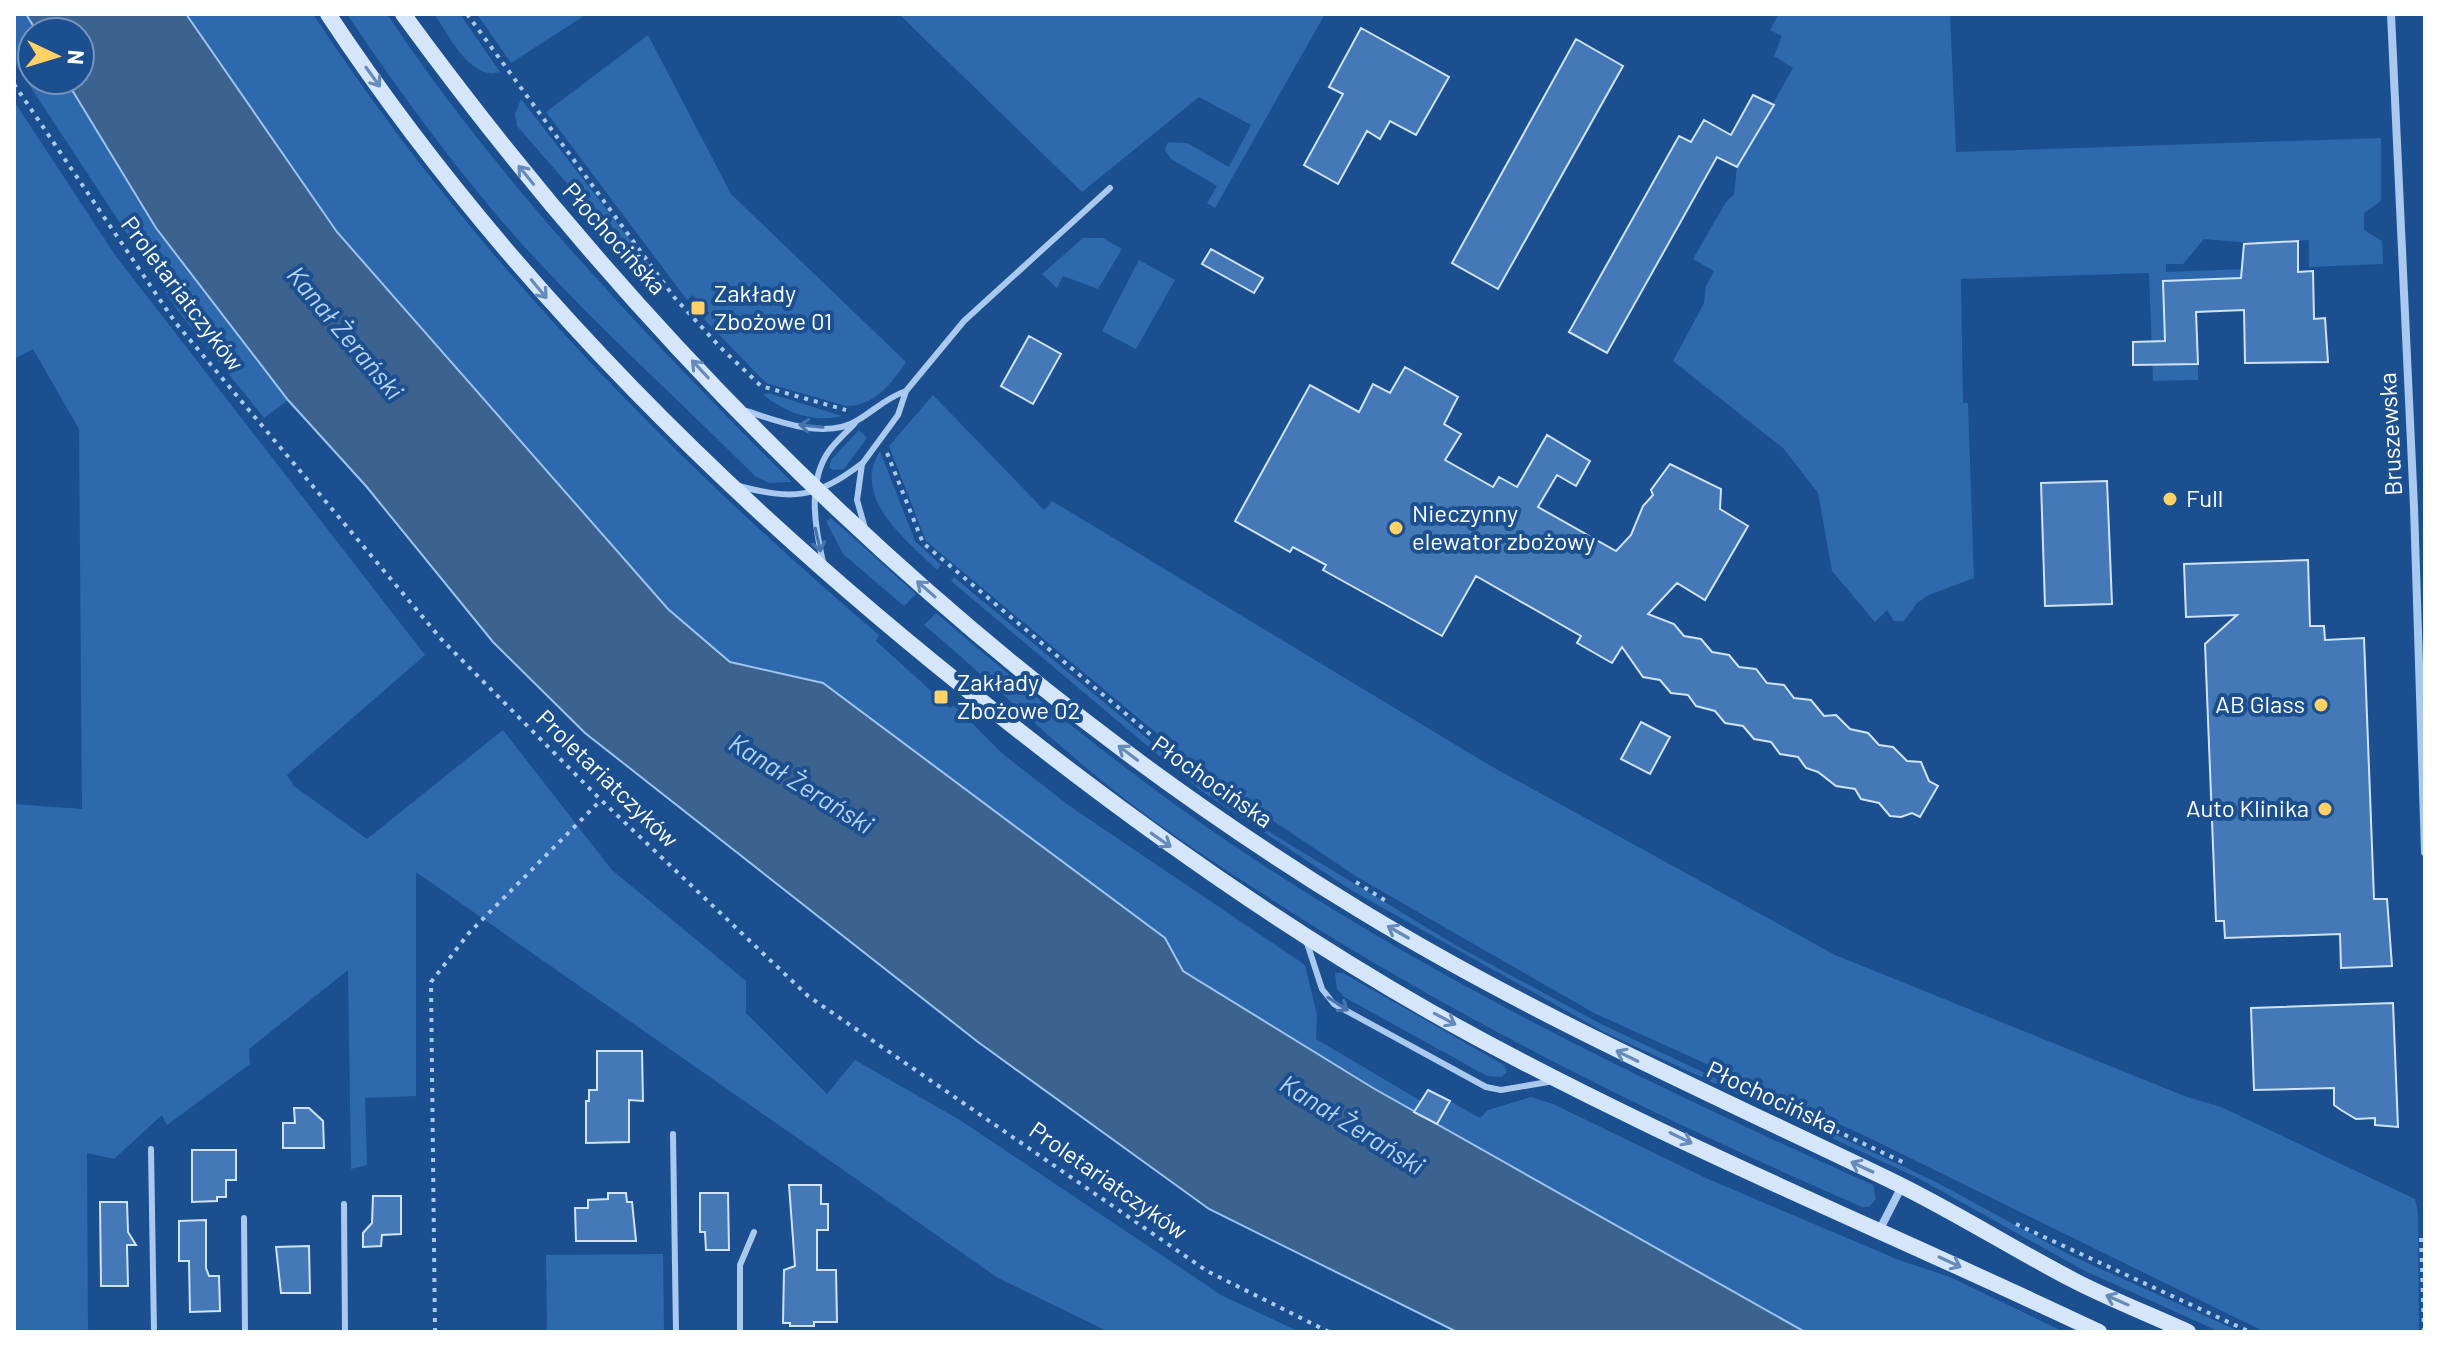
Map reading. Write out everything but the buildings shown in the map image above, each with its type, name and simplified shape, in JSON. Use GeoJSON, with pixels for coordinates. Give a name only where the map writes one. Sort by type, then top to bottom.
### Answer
{"type":"FeatureCollection","features":[{"type":"Feature","properties":{"kind":"main road"},"geometry":{"type":"LineString","coordinates":[[328,14],[428,152],[570,326],[731,484],[824,570],[936,666],[1098,794],[1305,937],[1431,1012],[1560,1080],[2099,1332]]}},
{"type":"Feature","properties":{"kind":"main road","name":"Płochocińska"},"geometry":{"type":"LineString","coordinates":[[403,14],[473,110],[571,231],[817,492],[1056,699],[1190,799],[1359,910],[1580,1033],[1902,1186],[2079,1283],[2188,1332]]}},
{"type":"Feature","properties":{"kind":"street","name":"Bruszewska"},"geometry":{"type":"LineString","coordinates":[[2391,14],[2413,491],[2425,852]]}},
{"type":"Feature","properties":{"kind":"street"},"geometry":{"type":"LineString","coordinates":[[1880,1229],[1902,1186]]}},
{"type":"Feature","properties":{"kind":"lane"},"geometry":{"type":"LineString","coordinates":[[731,484],[779,497],[817,492],[837,483],[862,464],[898,415],[906,391],[964,321],[1110,188]]}},
{"type":"Feature","properties":{"kind":"lane"},"geometry":{"type":"LineString","coordinates":[[824,570],[814,525],[820,469],[829,451],[858,421],[884,399],[906,391]]}},
{"type":"Feature","properties":{"kind":"lane"},"geometry":{"type":"LineString","coordinates":[[736,407],[803,427],[824,428],[858,421]]}},
{"type":"Feature","properties":{"kind":"lane"},"geometry":{"type":"LineString","coordinates":[[862,464],[857,500],[867,536]]}},
{"type":"Feature","properties":{"kind":"lane"},"geometry":{"type":"LineString","coordinates":[[1305,937],[1322,989],[1334,1004],[1486,1087],[1501,1090],[1560,1080]]}},
{"type":"Feature","properties":{"kind":"lane"},"geometry":{"type":"LineString","coordinates":[[673,1134],[676,1332]]}},
{"type":"Feature","properties":{"kind":"lane"},"geometry":{"type":"LineString","coordinates":[[151,1149],[154,1332]]}},
{"type":"Feature","properties":{"kind":"lane"},"geometry":{"type":"LineString","coordinates":[[344,1204],[345,1332]]}},
{"type":"Feature","properties":{"kind":"lane"},"geometry":{"type":"LineString","coordinates":[[244,1218],[245,1332]]}},
{"type":"Feature","properties":{"kind":"lane"},"geometry":{"type":"LineString","coordinates":[[740,1332],[740,1265],[754,1232]]}},
{"type":"Feature","properties":{"kind":"path"},"geometry":{"type":"LineString","coordinates":[[467,14],[674,297],[720,347],[761,386],[846,410]]}},
{"type":"Feature","properties":{"kind":"path","name":"Proletariatczyków"},"geometry":{"type":"LineString","coordinates":[[14,84],[175,322],[442,640],[601,800],[808,996],[1207,1271],[1329,1332]]}},
{"type":"Feature","properties":{"kind":"path"},"geometry":{"type":"LineString","coordinates":[[884,448],[923,543],[1196,773],[1281,834]]}},
{"type":"Feature","properties":{"kind":"path"},"geometry":{"type":"LineString","coordinates":[[435,1332],[431,982],[469,933],[601,800]]}},
{"type":"Feature","properties":{"kind":"path"},"geometry":{"type":"LineString","coordinates":[[1345,875],[1396,907]]}},
{"type":"Feature","properties":{"kind":"path"},"geometry":{"type":"LineString","coordinates":[[1773,1101],[1912,1167]]}},
{"type":"Feature","properties":{"kind":"path"},"geometry":{"type":"LineString","coordinates":[[2013,1223],[2250,1332]]}},
{"type":"Feature","properties":{"kind":"path"},"geometry":{"type":"LineString","coordinates":[[2424,1332],[2421,1235],[2425,1235]]}},
{"type":"Feature","properties":{"kind":"shaded area"},"geometry":{"type":"Polygon","coordinates":[[[14,14],[26,14],[16,16],[16,65],[14,14]]]}},
{"type":"Feature","properties":{"kind":"shaded area"},"geometry":{"type":"Polygon","coordinates":[[[187,14],[313,14],[373,101],[437,185],[574,345],[647,421],[722,494],[879,635],[876,641],[950,708],[954,705],[1004,755],[1071,807],[1305,965],[1317,1015],[1316,1039],[1421,1101],[1414,1112],[1183,971],[1164,938],[823,683],[730,662],[668,609],[337,232],[187,14]]]}},
{"type":"Feature","properties":{"kind":"shaded area"},"geometry":{"type":"Polygon","coordinates":[[[347,14],[387,14],[478,139],[578,258],[792,482],[769,483],[755,476],[552,276],[451,159],[347,14]]]}},
{"type":"Feature","properties":{"kind":"shaded area"},"geometry":{"type":"Polygon","coordinates":[[[434,14],[460,14],[500,72],[479,70],[470,63],[434,14]]]}},
{"type":"Feature","properties":{"kind":"shaded area"},"geometry":{"type":"Polygon","coordinates":[[[477,14],[587,14],[511,63],[477,14]]]}},
{"type":"Feature","properties":{"kind":"shaded area"},"geometry":{"type":"Polygon","coordinates":[[[899,14],[1325,14],[1215,208],[1207,203],[1217,186],[1171,159],[1165,150],[1168,142],[1187,143],[1229,167],[1251,125],[1199,97],[1082,192],[899,14]]]}},
{"type":"Feature","properties":{"kind":"shaded area"},"geometry":{"type":"Polygon","coordinates":[[[1779,14],[1950,14],[1956,152],[2381,138],[2381,201],[2364,213],[2364,230],[2382,241],[2383,264],[2309,267],[2309,240],[2261,244],[2204,239],[2183,264],[2166,264],[2166,272],[2273,268],[2273,277],[2163,282],[2166,365],[2198,364],[2198,380],[2153,381],[2149,273],[1961,279],[1963,403],[1968,403],[1974,578],[1929,595],[1917,603],[1904,621],[1894,621],[1887,610],[1875,622],[1832,571],[1818,493],[1783,448],[1673,361],[1704,303],[1706,286],[1714,271],[1693,259],[1726,202],[1734,194],[1737,167],[1793,68],[1774,56],[1782,36],[1770,30],[1779,14]]]}},
{"type":"Feature","properties":{"kind":"shaded area"},"geometry":{"type":"Polygon","coordinates":[[[648,35],[731,194],[906,362],[888,386],[874,398],[846,406],[766,383],[704,319],[709,313],[693,295],[687,300],[546,112],[648,35]]]}},
{"type":"Feature","properties":{"kind":"shaded area"},"geometry":{"type":"Polygon","coordinates":[[[36,96],[76,96],[156,228],[288,400],[264,418],[178,311],[36,96]]]}},
{"type":"Feature","properties":{"kind":"shaded area"},"geometry":{"type":"Polygon","coordinates":[[[521,99],[652,268],[653,282],[517,126],[515,114],[521,99]]]}},
{"type":"Feature","properties":{"kind":"shaded area"},"geometry":{"type":"Polygon","coordinates":[[[14,101],[115,255],[425,655],[287,775],[294,786],[367,839],[503,730],[612,870],[746,981],[746,1013],[827,1094],[855,1060],[960,1120],[1221,1295],[1300,1332],[1109,1332],[998,1278],[416,872],[416,1096],[365,1098],[367,1165],[351,1169],[348,970],[249,1049],[250,1064],[167,1125],[162,1115],[114,1159],[87,1153],[88,1332],[14,1332],[14,804],[82,809],[79,429],[33,349],[14,359],[14,101]]]}},
{"type":"Feature","properties":{"kind":"shaded area"},"geometry":{"type":"Polygon","coordinates":[[[1083,238],[1103,238],[1122,249],[1098,289],[1063,276],[1057,288],[1042,274],[1083,238]]]}},
{"type":"Feature","properties":{"kind":"shaded area"},"geometry":{"type":"Polygon","coordinates":[[[1139,260],[1175,280],[1136,349],[1102,331],[1139,260]]]}},
{"type":"Feature","properties":{"kind":"shaded area"},"geometry":{"type":"Polygon","coordinates":[[[768,393],[842,416],[820,418],[800,415],[763,395],[768,393]]]}},
{"type":"Feature","properties":{"kind":"shaded area"},"geometry":{"type":"Polygon","coordinates":[[[933,395],[1044,510],[1052,501],[1489,765],[1835,955],[2187,1097],[2221,1107],[2415,1199],[2418,1212],[2419,1332],[2265,1332],[1861,1134],[1594,1013],[1357,877],[1215,782],[926,541],[889,446],[933,395]]]}},
{"type":"Feature","properties":{"kind":"shaded area"},"geometry":{"type":"Polygon","coordinates":[[[859,430],[867,438],[844,469],[833,470],[829,467],[831,460],[859,430]]]}},
{"type":"Feature","properties":{"kind":"shaded area"},"geometry":{"type":"Polygon","coordinates":[[[880,451],[915,541],[941,565],[937,570],[898,532],[877,502],[872,485],[873,468],[880,451]]]}},
{"type":"Feature","properties":{"kind":"shaded area"},"geometry":{"type":"Polygon","coordinates":[[[831,518],[916,594],[904,606],[843,554],[826,521],[831,518]]]}},
{"type":"Feature","properties":{"kind":"shaded area"},"geometry":{"type":"Polygon","coordinates":[[[954,577],[1203,785],[1276,836],[1457,946],[1601,1024],[1936,1182],[2072,1256],[2241,1332],[2220,1332],[2083,1270],[1920,1179],[1604,1032],[1351,890],[1200,790],[951,581],[954,577]]]}},
{"type":"Feature","properties":{"kind":"shaded area"},"geometry":{"type":"Polygon","coordinates":[[[936,613],[1042,702],[1152,788],[1304,891],[1382,939],[1542,1027],[1624,1069],[1873,1185],[1876,1199],[1869,1207],[1862,1207],[1642,1106],[1429,995],[1291,912],[1174,835],[1084,766],[924,625],[936,613]]]}},
{"type":"Feature","properties":{"kind":"shaded area"},"geometry":{"type":"Polygon","coordinates":[[[1335,973],[1343,973],[1504,1065],[1507,1072],[1502,1077],[1487,1076],[1344,997],[1337,989],[1335,973]]]}},
{"type":"Feature","properties":{"kind":"shaded area"},"geometry":{"type":"Polygon","coordinates":[[[1531,1097],[1553,1104],[1708,1179],[1899,1260],[1950,1277],[2064,1332],[1805,1332],[1437,1124],[1450,1101],[1480,1118],[1488,1110],[1531,1097]]]}},
{"type":"Feature","properties":{"kind":"shaded area"},"geometry":{"type":"Polygon","coordinates":[[[663,1254],[664,1332],[547,1332],[546,1255],[663,1254]]]}},
{"type":"Feature","properties":{"kind":"water","name":"Kanał Żerański"},"geometry":{"type":"Polygon","coordinates":[[[186,14],[337,232],[668,609],[730,662],[823,683],[1165,938],[1183,971],[1373,1088],[1805,1332],[1457,1332],[1209,1209],[978,1042],[585,733],[493,642],[366,486],[288,400],[156,228],[76,96],[96,96],[96,16],[27,16],[186,14]]]}},
{"type":"Feature","properties":{"kind":"place","name":"Zakłady Zbożowe 01"},"geometry":{"type":"Point","coordinates":[698,308]}},
{"type":"Feature","properties":{"kind":"place","name":"Full"},"geometry":{"type":"Point","coordinates":[2170,499]}},
{"type":"Feature","properties":{"kind":"place","name":"Nieczynny elewator zbożowy"},"geometry":{"type":"Point","coordinates":[1396,528]}},
{"type":"Feature","properties":{"kind":"place","name":"Zakłady Zbożowe 02"},"geometry":{"type":"Point","coordinates":[941,697]}},
{"type":"Feature","properties":{"kind":"place","name":"AB Glass"},"geometry":{"type":"Point","coordinates":[2321,705]}},
{"type":"Feature","properties":{"kind":"place","name":"Auto Klinika"},"geometry":{"type":"Point","coordinates":[2325,809]}}]}
